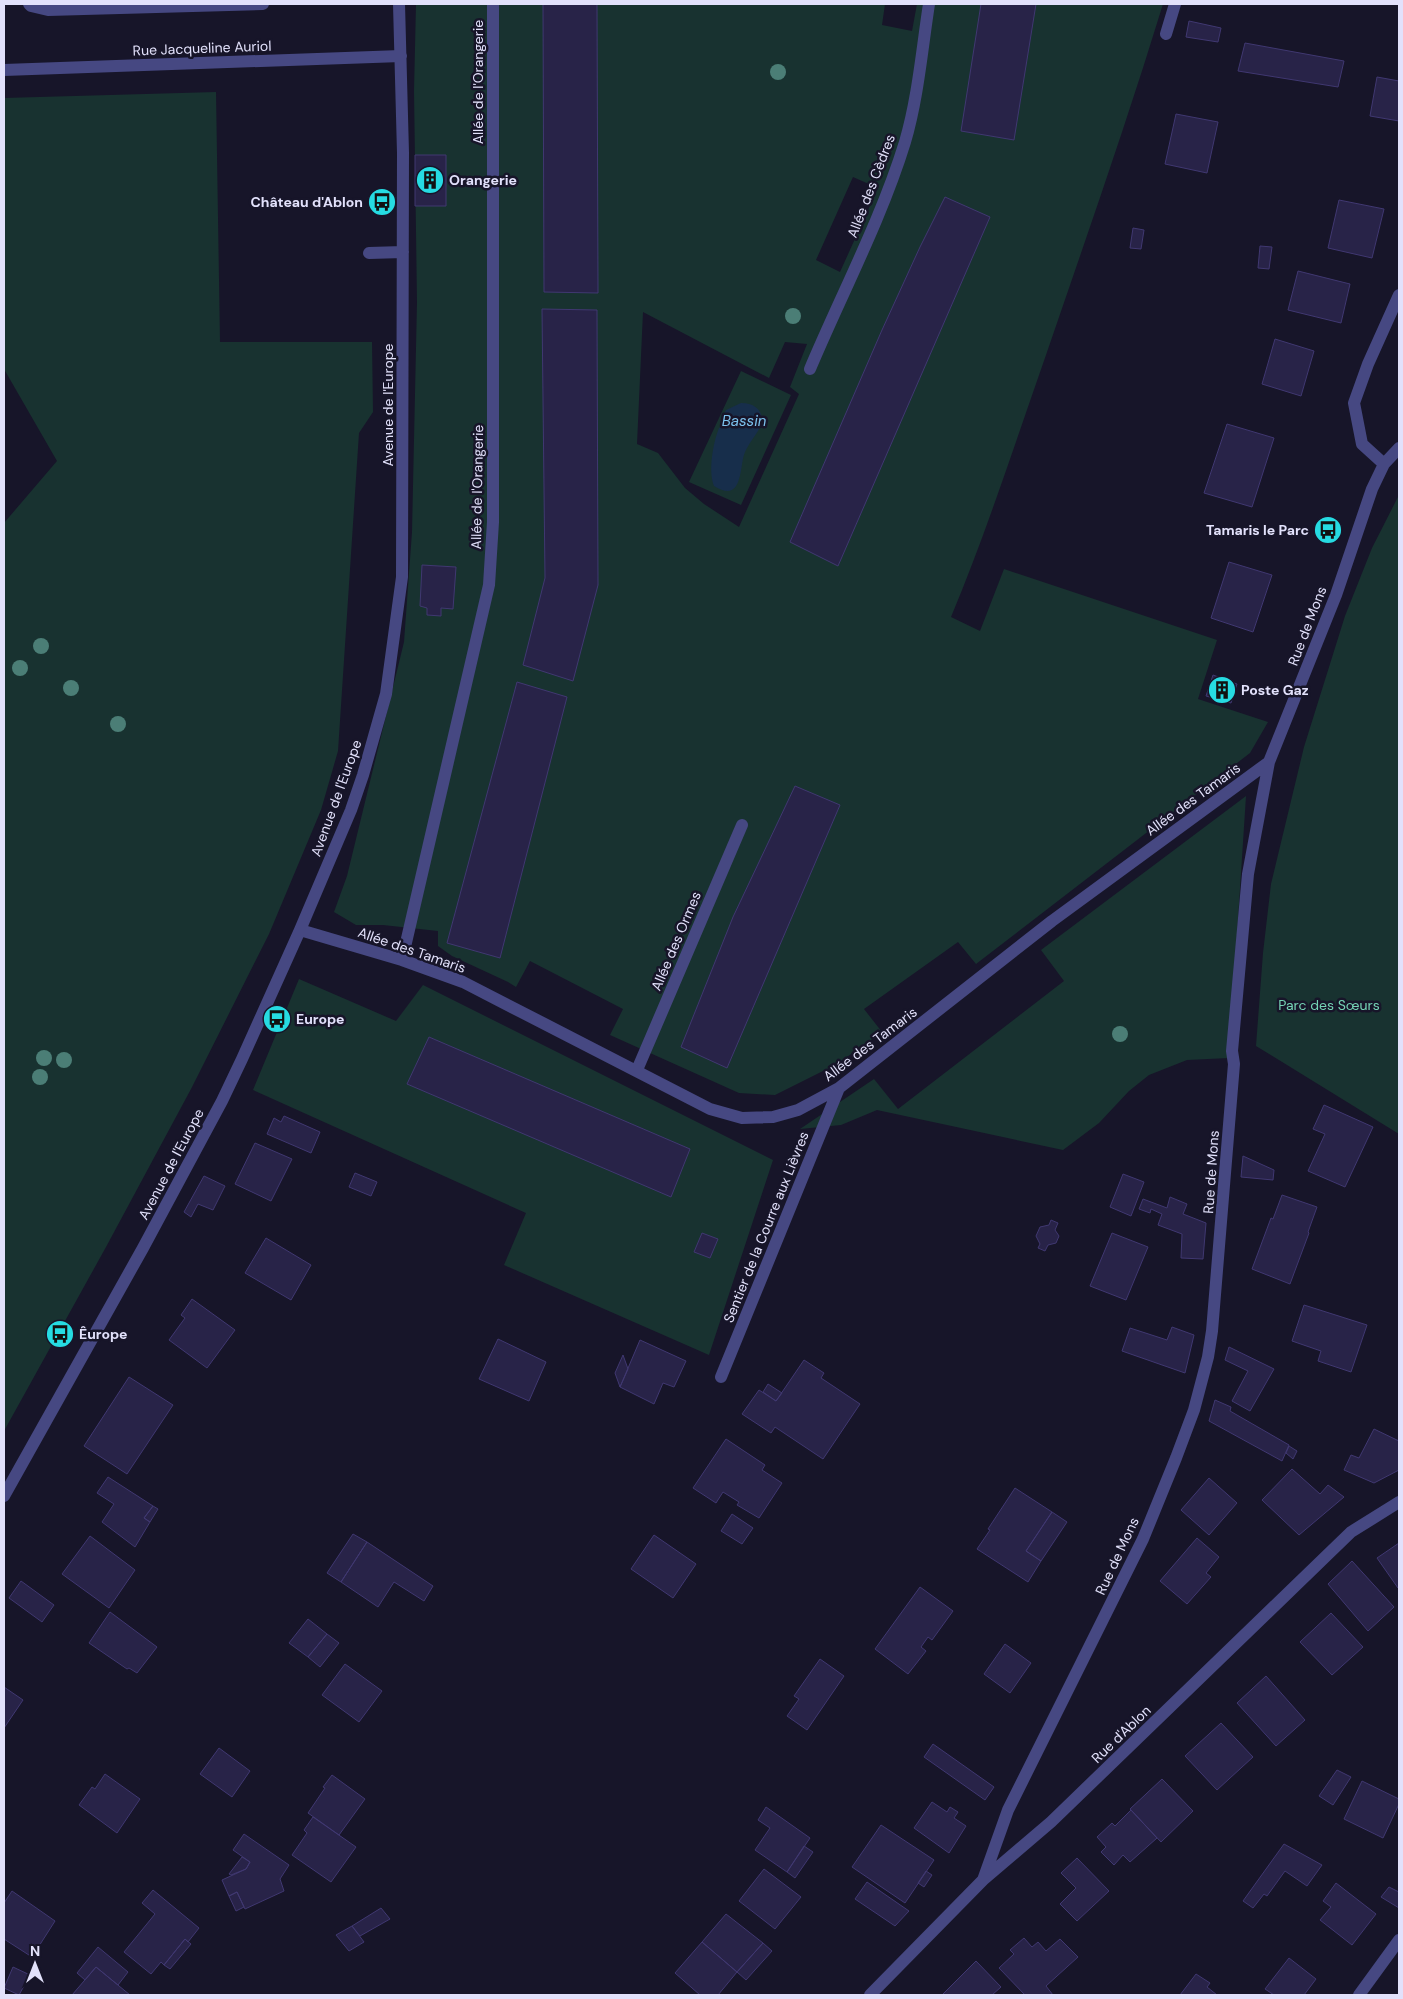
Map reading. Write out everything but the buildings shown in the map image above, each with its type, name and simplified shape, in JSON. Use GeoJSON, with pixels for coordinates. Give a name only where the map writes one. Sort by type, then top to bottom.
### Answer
{"type":"FeatureCollection","features":[{"type":"Feature","properties":{"kind":"street"},"geometry":{"type":"LineString","coordinates":[[29,4],[48,10],[263,4]]}},
{"type":"Feature","properties":{"kind":"street","name":"Avenue de l'Europe"},"geometry":{"type":"LineString","coordinates":[[4,1496],[143,1248],[222,1101],[329,865],[363,775],[386,694],[394,647],[402,576],[403,252],[399,4]]}},
{"type":"Feature","properties":{"kind":"street","name":"Allée de l'Orangerie"},"geometry":{"type":"LineString","coordinates":[[402,960],[489,585],[494,522],[493,4]]}},
{"type":"Feature","properties":{"kind":"street","name":"Allée des Cèdres"},"geometry":{"type":"LineString","coordinates":[[810,369],[860,256],[905,140],[913,105],[930,4]]}},
{"type":"Feature","properties":{"kind":"street"},"geometry":{"type":"LineString","coordinates":[[1166,34],[1175,4]]}},
{"type":"Feature","properties":{"kind":"street","name":"Rue Jacqueline Auriol"},"geometry":{"type":"LineString","coordinates":[[4,70],[401,56]]}},
{"type":"Feature","properties":{"kind":"street"},"geometry":{"type":"LineString","coordinates":[[369,253],[403,252]]}},
{"type":"Feature","properties":{"kind":"street"},"geometry":{"type":"LineString","coordinates":[[1384,464],[1362,444],[1354,403],[1368,364],[1399,295]]}},
{"type":"Feature","properties":{"kind":"street","name":"Rue de Mons"},"geometry":{"type":"LineString","coordinates":[[983,1880],[1008,1810],[1143,1539],[1185,1434],[1208,1357],[1224,1203],[1234,1064],[1232,1051],[1248,874],[1269,762],[1336,595],[1372,489],[1384,464],[1399,448]]}},
{"type":"Feature","properties":{"kind":"street","name":"Allée des Tamaris"},"geometry":{"type":"LineString","coordinates":[[300,930],[402,960],[463,982],[710,1109],[731,1116],[748,1118],[784,1115],[798,1110],[839,1088],[1052,921],[1269,762]]}},
{"type":"Feature","properties":{"kind":"street","name":"Allée des Ormes"},"geometry":{"type":"LineString","coordinates":[[637,1070],[742,825]]}},
{"type":"Feature","properties":{"kind":"street","name":"Sentier de la Courre aux Lièvres"},"geometry":{"type":"LineString","coordinates":[[721,1377],[839,1088]]}},
{"type":"Feature","properties":{"kind":"street","name":"Rue d'Ablon"},"geometry":{"type":"LineString","coordinates":[[870,1995],[983,1880],[1051,1822],[1351,1532],[1399,1502]]}},
{"type":"Feature","properties":{"kind":"street"},"geometry":{"type":"LineString","coordinates":[[1359,1995],[1399,1940]]}},
{"type":"Feature","properties":{"kind":"green space"},"geometry":{"type":"Polygon","coordinates":[[[416,4],[885,4],[882,25],[912,31],[917,4],[1163,4],[1106,180],[1012,454],[977,552],[951,617],[980,631],[1004,569],[1217,640],[1198,699],[1268,722],[1250,753],[976,964],[958,942],[864,1009],[882,1032],[837,1064],[775,1095],[739,1093],[610,1035],[623,1009],[530,961],[516,987],[452,956],[438,946],[438,931],[383,925],[356,925],[334,912],[347,876],[404,642],[412,532],[417,302],[414,91],[416,4]],[[853,177],[816,260],[840,272],[878,188],[853,177]],[[643,312],[637,444],[658,453],[685,488],[704,504],[739,527],[799,394],[790,387],[807,344],[785,342],[769,378],[643,312]]]}},
{"type":"Feature","properties":{"kind":"green space"},"geometry":{"type":"Polygon","coordinates":[[[216,92],[220,342],[372,342],[373,412],[359,433],[338,751],[321,810],[269,934],[191,1089],[4,1431],[4,523],[57,461],[4,369],[4,98],[216,92]]]}},
{"type":"Feature","properties":{"kind":"green space"},"geometry":{"type":"Polygon","coordinates":[[[741,371],[791,395],[741,505],[689,482],[741,371]]]}},
{"type":"Feature","properties":{"kind":"green space","name":"Parc des Sœurs"},"geometry":{"type":"Polygon","coordinates":[[[1399,495],[1399,1134],[1256,1046],[1263,953],[1271,884],[1304,747],[1345,616],[1372,548],[1399,495]]]}},
{"type":"Feature","properties":{"kind":"green space"},"geometry":{"type":"Polygon","coordinates":[[[1246,796],[1229,1058],[1187,1060],[1149,1075],[1129,1091],[1099,1123],[1063,1150],[877,1110],[841,1125],[800,1129],[874,1079],[898,1109],[1064,981],[1041,950],[1246,796]]]}},
{"type":"Feature","properties":{"kind":"green space"},"geometry":{"type":"Polygon","coordinates":[[[299,979],[396,1021],[423,985],[773,1160],[709,1355],[504,1265],[526,1213],[253,1090],[299,979]]]}},
{"type":"Feature","properties":{"kind":"water","name":"Bassin"},"geometry":{"type":"Polygon","coordinates":[[[741,403],[756,407],[763,421],[745,452],[739,481],[731,491],[724,491],[714,486],[712,480],[713,449],[719,428],[725,425],[723,416],[726,410],[741,403]]]}},
{"type":"Feature","properties":{"kind":"place","name":"Orangerie"},"geometry":{"type":"Point","coordinates":[430,180]}},
{"type":"Feature","properties":{"kind":"place","name":"Château d'Ablon"},"geometry":{"type":"Point","coordinates":[382,202]}},
{"type":"Feature","properties":{"kind":"place","name":"Tamaris le Parc"},"geometry":{"type":"Point","coordinates":[1328,530]}},
{"type":"Feature","properties":{"kind":"place","name":"Poste Gaz"},"geometry":{"type":"Point","coordinates":[1222,690]}},
{"type":"Feature","properties":{"kind":"place","name":"Europe"},"geometry":{"type":"Point","coordinates":[277,1019]}},
{"type":"Feature","properties":{"kind":"place","name":"Êurope"},"geometry":{"type":"Point","coordinates":[60,1334]}}]}
